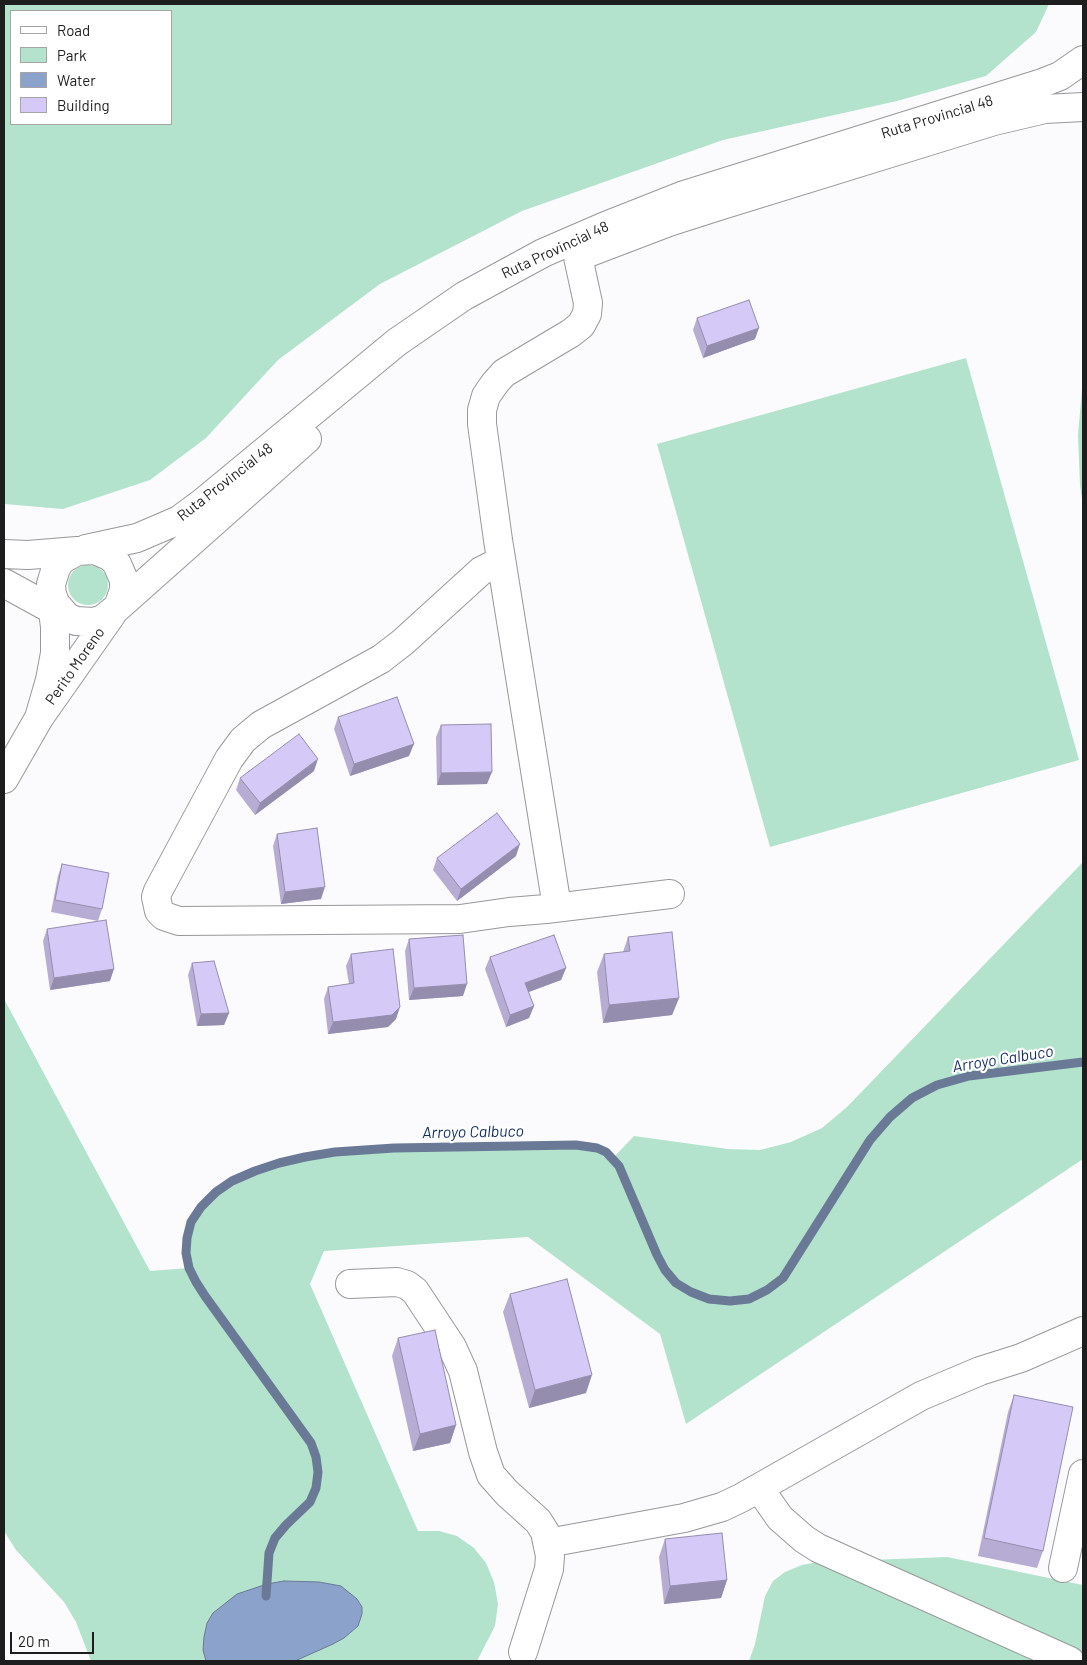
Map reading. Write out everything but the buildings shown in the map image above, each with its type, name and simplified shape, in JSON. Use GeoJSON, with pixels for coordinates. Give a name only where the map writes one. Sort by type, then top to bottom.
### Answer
{"type":"FeatureCollection","features":[{"type":"Feature","properties":{"kind":"main road","name":"Ruta Provincial 48"},"geometry":{"type":"LineString","coordinates":[[4,554],[28,555],[81,550],[137,538],[179,520],[397,342],[488,282],[575,248],[692,193],[1042,84],[1060,76],[1083,60]]}},
{"type":"Feature","properties":{"kind":"main road","name":"Ruta Provincial 48"},"geometry":{"type":"LineString","coordinates":[[115,611],[124,590],[124,580],[117,564],[104,553],[81,550],[61,560],[56,568],[51,584],[60,608],[94,622],[115,611],[384,373],[428,341],[575,248],[636,234],[710,208],[1010,116],[1045,109],[1083,107]]}},
{"type":"Feature","properties":{"kind":"main road"},"geometry":{"type":"LineString","coordinates":[[558,907],[482,435],[482,410],[486,396],[494,383],[504,373],[581,325],[587,314],[588,303],[575,248]]}},
{"type":"Feature","properties":{"kind":"main road"},"geometry":{"type":"LineString","coordinates":[[500,552],[491,566],[481,571],[403,642],[381,659],[260,725],[243,740],[230,759],[158,890],[156,904],[164,916],[179,921],[460,919],[670,894]]}},
{"type":"Feature","properties":{"kind":"main road"},"geometry":{"type":"LineString","coordinates":[[4,583],[60,608]]}},
{"type":"Feature","properties":{"kind":"main road","name":"Perito Moreno"},"geometry":{"type":"LineString","coordinates":[[38,718],[53,667],[60,608]]}},
{"type":"Feature","properties":{"kind":"main road","name":"Perito Moreno"},"geometry":{"type":"LineString","coordinates":[[4,779],[38,718],[115,611]]}},
{"type":"Feature","properties":{"kind":"main road"},"geometry":{"type":"LineString","coordinates":[[350,1284],[397,1282],[407,1285],[416,1291],[452,1347],[463,1371],[483,1452],[491,1475],[538,1522],[545,1532],[550,1556],[549,1569],[523,1652]]}},
{"type":"Feature","properties":{"kind":"main road"},"geometry":{"type":"LineString","coordinates":[[548,1543],[702,1513],[722,1507],[922,1396],[980,1370],[1022,1358],[1083,1331]]}},
{"type":"Feature","properties":{"kind":"main road"},"geometry":{"type":"LineString","coordinates":[[1063,1568],[1083,1474]]}},
{"type":"Feature","properties":{"kind":"main road"},"geometry":{"type":"LineString","coordinates":[[758,1488],[780,1518],[804,1539],[818,1548],[1070,1661]]}},
{"type":"Feature","properties":{"kind":"green space"},"geometry":{"type":"Polygon","coordinates":[[[4,4],[1049,4],[1036,32],[986,76],[897,101],[723,140],[522,211],[380,284],[278,360],[206,438],[150,480],[63,509],[4,504],[4,4]]]}},
{"type":"Feature","properties":{"kind":"green space"},"geometry":{"type":"Polygon","coordinates":[[[966,358],[1079,760],[770,847],[657,444],[966,358]]]}},
{"type":"Feature","properties":{"kind":"green space"},"geometry":{"type":"Polygon","coordinates":[[[1083,378],[1083,506],[1080,485],[1078,435],[1083,378]]]}},
{"type":"Feature","properties":{"kind":"green space"},"geometry":{"type":"Polygon","coordinates":[[[88,565],[102,571],[108,585],[102,599],[88,605],[74,599],[68,585],[74,571],[88,565]]]}},
{"type":"Feature","properties":{"kind":"green space"},"geometry":{"type":"Polygon","coordinates":[[[1083,862],[1083,1159],[686,1424],[660,1334],[528,1237],[324,1251],[310,1284],[418,1531],[439,1531],[457,1536],[474,1548],[486,1563],[494,1582],[498,1604],[495,1626],[477,1661],[91,1661],[76,1622],[64,1602],[16,1550],[4,1531],[4,999],[150,1271],[189,1268],[186,1253],[191,1222],[201,1207],[216,1192],[232,1181],[255,1171],[305,1157],[335,1152],[394,1148],[576,1145],[597,1148],[613,1158],[634,1136],[728,1149],[760,1150],[791,1142],[822,1128],[847,1107],[1083,862]]]}},
{"type":"Feature","properties":{"kind":"green space"},"geometry":{"type":"Polygon","coordinates":[[[947,1557],[1083,1585],[1083,1661],[749,1661],[755,1644],[765,1596],[773,1581],[785,1572],[802,1565],[819,1562],[947,1557]]]}},
{"type":"Feature","properties":{"kind":"water"},"geometry":{"type":"Polygon","coordinates":[[[284,1581],[319,1582],[341,1586],[357,1599],[362,1607],[358,1626],[344,1638],[295,1661],[206,1661],[203,1650],[204,1637],[207,1623],[213,1613],[237,1594],[267,1584],[284,1581]]]}},
{"type":"Feature","properties":{"kind":"waterway","name":"Arroyo Calbuco"},"geometry":{"type":"LineString","coordinates":[[266,1596],[269,1553],[275,1538],[310,1502],[316,1488],[318,1472],[316,1457],[311,1443],[205,1296],[189,1268],[186,1253],[191,1222],[201,1207],[216,1192],[232,1181],[279,1163],[335,1152],[394,1148],[576,1145],[597,1148],[606,1152],[619,1166],[657,1255],[665,1270],[676,1283],[691,1292],[709,1299],[730,1301],[749,1299],[767,1290],[783,1278],[870,1140],[890,1117],[912,1098],[937,1085],[969,1076],[1083,1062]]}}]}
